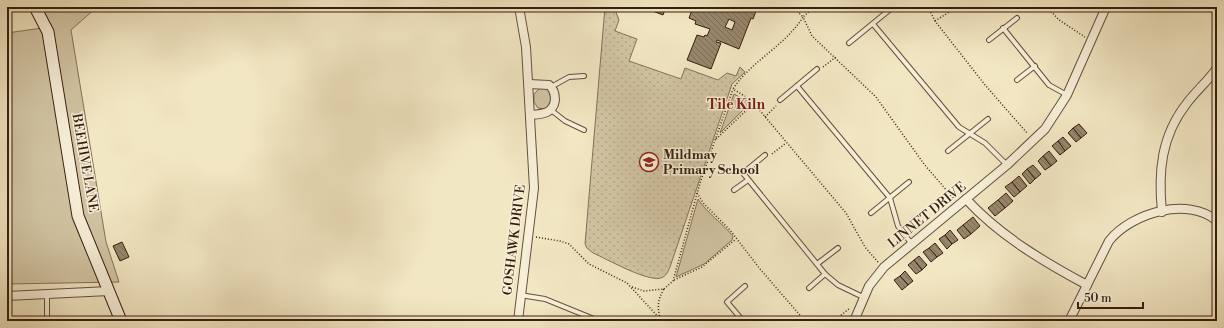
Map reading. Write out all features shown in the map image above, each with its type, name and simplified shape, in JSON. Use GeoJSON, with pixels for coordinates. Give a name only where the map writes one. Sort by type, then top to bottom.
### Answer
{"type":"FeatureCollection","features":[{"type":"Feature","properties":{"kind":"main road","name":"BEEHIVE LANE"},"geometry":{"type":"LineString","coordinates":[[35,7],[48,32],[78,216],[121,321]]}},
{"type":"Feature","properties":{"kind":"street","name":"GOSHAWK DRIVE"},"geometry":{"type":"LineString","coordinates":[[518,321],[520,294],[534,188],[529,84],[524,32],[519,7]]}},
{"type":"Feature","properties":{"kind":"street","name":"LINNET DRIVE"},"geometry":{"type":"LineString","coordinates":[[854,321],[863,298],[884,267],[911,243],[1007,165],[1034,141],[1054,118],[1067,95],[1106,7]]}},
{"type":"Feature","properties":{"kind":"street"},"geometry":{"type":"LineString","coordinates":[[1162,212],[1160,171],[1163,149],[1167,137],[1186,105],[1217,68]]}},
{"type":"Feature","properties":{"kind":"street"},"geometry":{"type":"LineString","coordinates":[[529,84],[542,84],[551,87],[555,96],[554,104],[551,110],[542,114],[530,115]]}},
{"type":"Feature","properties":{"kind":"street"},"geometry":{"type":"LineString","coordinates":[[966,199],[985,218],[1024,248],[1047,264],[1087,285]]}},
{"type":"Feature","properties":{"kind":"street"},"geometry":{"type":"LineString","coordinates":[[1069,321],[1110,241],[1117,232],[1138,218],[1162,212],[1184,209],[1207,214],[1217,221]]}},
{"type":"Feature","properties":{"kind":"street"},"geometry":{"type":"LineString","coordinates":[[7,296],[109,291]]}},
{"type":"Feature","properties":{"kind":"lane"},"geometry":{"type":"LineString","coordinates":[[849,43],[893,7]]}},
{"type":"Feature","properties":{"kind":"lane"},"geometry":{"type":"LineString","coordinates":[[989,40],[1017,18]]}},
{"type":"Feature","properties":{"kind":"lane"},"geometry":{"type":"LineString","coordinates":[[873,24],[959,127],[985,143],[1007,165]]}},
{"type":"Feature","properties":{"kind":"lane"},"geometry":{"type":"LineString","coordinates":[[1004,28],[1049,85],[1067,95]]}},
{"type":"Feature","properties":{"kind":"lane"},"geometry":{"type":"LineString","coordinates":[[1017,80],[1035,66]]}},
{"type":"Feature","properties":{"kind":"lane"},"geometry":{"type":"LineString","coordinates":[[780,100],[817,69]]}},
{"type":"Feature","properties":{"kind":"lane"},"geometry":{"type":"LineString","coordinates":[[551,87],[569,77],[584,76]]}},
{"type":"Feature","properties":{"kind":"lane"},"geometry":{"type":"LineString","coordinates":[[797,86],[890,198],[898,226],[911,243]]}},
{"type":"Feature","properties":{"kind":"lane"},"geometry":{"type":"LineString","coordinates":[[551,110],[565,121],[584,130]]}},
{"type":"Feature","properties":{"kind":"lane"},"geometry":{"type":"LineString","coordinates":[[948,151],[988,118]]}},
{"type":"Feature","properties":{"kind":"lane"},"geometry":{"type":"LineString","coordinates":[[765,155],[743,173],[825,274],[838,285],[863,298]]}},
{"type":"Feature","properties":{"kind":"lane"},"geometry":{"type":"LineString","coordinates":[[734,190],[748,180]]}},
{"type":"Feature","properties":{"kind":"lane"},"geometry":{"type":"LineString","coordinates":[[871,213],[909,182]]}},
{"type":"Feature","properties":{"kind":"lane"},"geometry":{"type":"LineString","coordinates":[[817,264],[838,248]]}},
{"type":"Feature","properties":{"kind":"lane"},"geometry":{"type":"LineString","coordinates":[[809,288],[825,274]]}},
{"type":"Feature","properties":{"kind":"lane"},"geometry":{"type":"LineString","coordinates":[[743,321],[727,302],[745,286]]}},
{"type":"Feature","properties":{"kind":"lane"},"geometry":{"type":"LineString","coordinates":[[47,294],[47,321]]}},
{"type":"Feature","properties":{"kind":"lane"},"geometry":{"type":"LineString","coordinates":[[520,294],[545,299],[599,321]]}},
{"type":"Feature","properties":{"kind":"path"},"geometry":{"type":"LineString","coordinates":[[794,7],[803,17],[814,7]]}},
{"type":"Feature","properties":{"kind":"path"},"geometry":{"type":"LineString","coordinates":[[928,7],[935,21],[985,85],[1034,141]]}},
{"type":"Feature","properties":{"kind":"path"},"geometry":{"type":"LineString","coordinates":[[935,21],[957,7]]}},
{"type":"Feature","properties":{"kind":"path"},"geometry":{"type":"LineString","coordinates":[[1047,7],[1059,20],[1092,40]]}},
{"type":"Feature","properties":{"kind":"path"},"geometry":{"type":"LineString","coordinates":[[817,69],[825,66],[836,57]]}},
{"type":"Feature","properties":{"kind":"path"},"geometry":{"type":"LineString","coordinates":[[673,281],[697,193],[733,90]]}},
{"type":"Feature","properties":{"kind":"path"},"geometry":{"type":"LineString","coordinates":[[765,117],[780,100]]}},
{"type":"Feature","properties":{"kind":"path"},"geometry":{"type":"LineString","coordinates":[[715,141],[754,103]]}},
{"type":"Feature","properties":{"kind":"path"},"geometry":{"type":"LineString","coordinates":[[765,155],[773,154],[786,143]]}},
{"type":"Feature","properties":{"kind":"path"},"geometry":{"type":"LineString","coordinates":[[697,193],[704,204],[725,223],[760,269],[806,321]]}},
{"type":"Feature","properties":{"kind":"path"},"geometry":{"type":"LineString","coordinates":[[527,236],[560,241],[569,244],[589,264],[619,278],[632,287],[661,320]]}},
{"type":"Feature","properties":{"kind":"path"},"geometry":{"type":"LineString","coordinates":[[661,320],[657,306],[659,297],[664,289],[673,281],[702,267],[736,239]]}},
{"type":"Feature","properties":{"kind":"path"},"geometry":{"type":"LineString","coordinates":[[632,287],[644,291],[664,289]]}},
{"type":"Feature","properties":{"kind":"path"},"geometry":{"type":"LineString","coordinates":[[834,321],[850,308],[857,311]]}},
{"type":"Feature","properties":{"kind":"shaded area"},"geometry":{"type":"Polygon","coordinates":[[[40,7],[97,7],[71,30],[106,242],[119,282],[8,284],[7,306],[7,33],[49,27],[40,7]]]}},
{"type":"Feature","properties":{"kind":"shaded area","name":"Mildmay Primary School"},"geometry":{"type":"Polygon","coordinates":[[[605,7],[614,7],[619,20],[615,31],[637,39],[629,61],[681,79],[685,68],[718,80],[727,73],[736,76],[740,67],[745,72],[732,84],[670,267],[667,274],[661,278],[646,277],[627,269],[593,253],[585,244],[605,7]]]}},
{"type":"Feature","properties":{"kind":"shaded area"},"geometry":{"type":"Polygon","coordinates":[[[540,88],[547,88],[551,94],[550,105],[545,109],[538,108],[534,102],[534,94],[540,88]]]}},
{"type":"Feature","properties":{"kind":"shaded area"},"geometry":{"type":"Polygon","coordinates":[[[734,94],[750,103],[720,133],[734,94]]]}},
{"type":"Feature","properties":{"kind":"shaded area"},"geometry":{"type":"Polygon","coordinates":[[[698,199],[733,236],[732,240],[704,264],[676,277],[698,199]]]}},
{"type":"Feature","properties":{"kind":"building"},"geometry":{"type":"Polygon","coordinates":[[[642,7],[666,7],[663,15],[642,7]]]}},
{"type":"Feature","properties":{"kind":"building"},"geometry":{"type":"Polygon","coordinates":[[[683,7],[735,7],[741,9],[742,7],[745,7],[756,11],[753,19],[751,18],[739,49],[717,40],[716,42],[721,43],[711,69],[687,60],[697,35],[704,37],[705,35],[707,36],[710,29],[695,24],[696,21],[689,18],[692,10],[683,7]],[[729,19],[725,27],[732,30],[735,22],[729,19]]]}},
{"type":"Feature","properties":{"kind":"building"},"geometry":{"type":"Polygon","coordinates":[[[1079,124],[1087,133],[1081,138],[1073,128],[1079,124]]]}},
{"type":"Feature","properties":{"kind":"building"},"geometry":{"type":"Polygon","coordinates":[[[1073,128],[1081,138],[1076,142],[1068,133],[1073,128]]]}},
{"type":"Feature","properties":{"kind":"building"},"geometry":{"type":"Polygon","coordinates":[[[1063,137],[1071,146],[1065,151],[1058,141],[1063,137]]]}},
{"type":"Feature","properties":{"kind":"building"},"geometry":{"type":"Polygon","coordinates":[[[1058,141],[1065,151],[1060,155],[1052,146],[1058,141]]]}},
{"type":"Feature","properties":{"kind":"building"},"geometry":{"type":"Polygon","coordinates":[[[1049,151],[1057,161],[1051,166],[1043,156],[1049,151]]]}},
{"type":"Feature","properties":{"kind":"building"},"geometry":{"type":"Polygon","coordinates":[[[1043,156],[1051,166],[1045,170],[1038,161],[1043,156]]]}},
{"type":"Feature","properties":{"kind":"building"},"geometry":{"type":"Polygon","coordinates":[[[1033,165],[1041,174],[1035,179],[1027,169],[1033,165]]]}},
{"type":"Feature","properties":{"kind":"building"},"geometry":{"type":"Polygon","coordinates":[[[1027,169],[1035,179],[1030,184],[1022,174],[1027,169]]]}},
{"type":"Feature","properties":{"kind":"building"},"geometry":{"type":"Polygon","coordinates":[[[1019,176],[1027,186],[1020,192],[1012,182],[1019,176]]]}},
{"type":"Feature","properties":{"kind":"building"},"geometry":{"type":"Polygon","coordinates":[[[1012,182],[1020,192],[1014,197],[1005,187],[1012,182]]]}},
{"type":"Feature","properties":{"kind":"building"},"geometry":{"type":"Polygon","coordinates":[[[1006,193],[1013,201],[1005,208],[998,200],[1006,193]]]}},
{"type":"Feature","properties":{"kind":"building"},"geometry":{"type":"Polygon","coordinates":[[[998,200],[1005,208],[995,216],[988,208],[998,200]]]}},
{"type":"Feature","properties":{"kind":"building"},"geometry":{"type":"Polygon","coordinates":[[[973,217],[980,226],[971,234],[963,225],[973,217]]]}},
{"type":"Feature","properties":{"kind":"building"},"geometry":{"type":"Polygon","coordinates":[[[963,225],[971,234],[964,239],[957,230],[963,225]]]}},
{"type":"Feature","properties":{"kind":"building"},"geometry":{"type":"Polygon","coordinates":[[[950,230],[958,240],[952,244],[945,235],[950,230]]]}},
{"type":"Feature","properties":{"kind":"building"},"geometry":{"type":"Polygon","coordinates":[[[945,235],[952,244],[947,249],[939,239],[945,235]]]}},
{"type":"Feature","properties":{"kind":"building"},"geometry":{"type":"Polygon","coordinates":[[[122,242],[129,257],[120,261],[113,246],[122,242]]]}},
{"type":"Feature","properties":{"kind":"building"},"geometry":{"type":"Polygon","coordinates":[[[935,243],[943,253],[937,257],[929,248],[935,243]]]}},
{"type":"Feature","properties":{"kind":"building"},"geometry":{"type":"Polygon","coordinates":[[[929,248],[937,257],[931,262],[923,252],[929,248]]]}},
{"type":"Feature","properties":{"kind":"building"},"geometry":{"type":"Polygon","coordinates":[[[919,256],[927,265],[922,270],[914,260],[919,256]]]}},
{"type":"Feature","properties":{"kind":"building"},"geometry":{"type":"Polygon","coordinates":[[[914,260],[922,270],[916,274],[908,265],[914,260]]]}},
{"type":"Feature","properties":{"kind":"building"},"geometry":{"type":"Polygon","coordinates":[[[905,271],[913,281],[908,285],[900,276],[905,271]]]}},
{"type":"Feature","properties":{"kind":"building"},"geometry":{"type":"Polygon","coordinates":[[[900,276],[908,285],[902,290],[894,280],[900,276]]]}},
{"type":"Feature","properties":{"kind":"place","name":"Mildmay Primary School"},"geometry":{"type":"Point","coordinates":[649,162]}},
{"type":"Feature","properties":{"kind":"district","name":"Tile Kiln"},"geometry":{"type":"Point","coordinates":[736,105]}}]}
